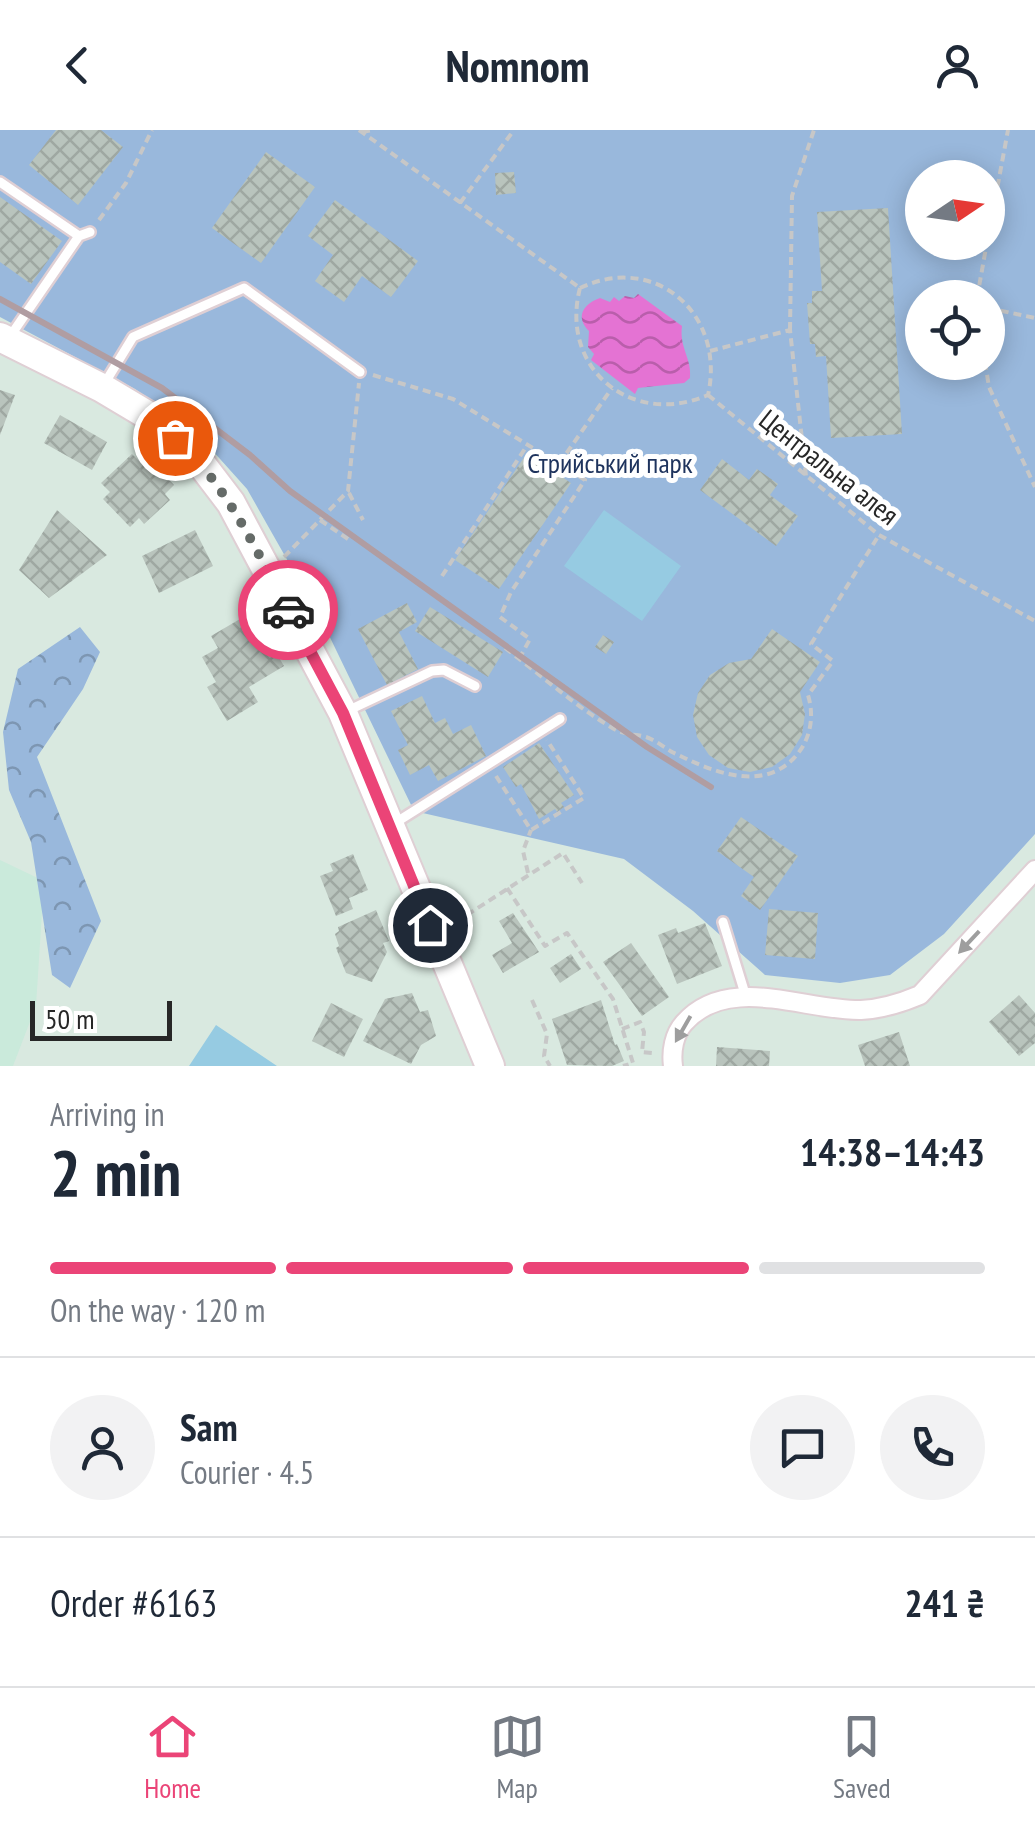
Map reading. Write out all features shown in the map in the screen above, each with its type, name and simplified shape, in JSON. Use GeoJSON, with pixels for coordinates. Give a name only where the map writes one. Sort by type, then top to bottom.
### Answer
{"type":"FeatureCollection","features":[{"type":"Feature","properties":{"kind":"main road"},"geometry":{"type":"LineString","coordinates":[[4,338],[154,419],[196,457],[231,503],[343,713],[490,1066]]}},
{"type":"Feature","properties":{"kind":"street"},"geometry":{"type":"LineString","coordinates":[[666,1060],[672,1055],[678,1030],[692,1014],[716,1000],[746,997],[860,1010],[898,1004],[920,995],[1035,870]]}},
{"type":"Feature","properties":{"kind":"lane"},"geometry":{"type":"LineString","coordinates":[[0,182],[79,236]]}},
{"type":"Feature","properties":{"kind":"lane"},"geometry":{"type":"LineString","coordinates":[[4,338],[79,236],[90,232]]}},
{"type":"Feature","properties":{"kind":"lane"},"geometry":{"type":"LineString","coordinates":[[102,388],[133,337],[244,288],[360,372]]}},
{"type":"Feature","properties":{"kind":"lane"},"geometry":{"type":"LineString","coordinates":[[343,713],[432,671],[444,670],[475,686]]}},
{"type":"Feature","properties":{"kind":"lane"},"geometry":{"type":"LineString","coordinates":[[388,827],[560,719]]}},
{"type":"Feature","properties":{"kind":"lane"},"geometry":{"type":"LineString","coordinates":[[723,922],[746,997]]}},
{"type":"Feature","properties":{"kind":"path"},"geometry":{"type":"LineString","coordinates":[[90,232],[126,183],[152,130]]}},
{"type":"Feature","properties":{"kind":"path"},"geometry":{"type":"LineString","coordinates":[[360,131],[372,130]]}},
{"type":"Feature","properties":{"kind":"path"},"geometry":{"type":"LineString","coordinates":[[460,203],[514,130]]}},
{"type":"Feature","properties":{"kind":"path"},"geometry":{"type":"LineString","coordinates":[[806,478],[790,330],[792,196],[814,130]]}},
{"type":"Feature","properties":{"kind":"path"},"geometry":{"type":"LineString","coordinates":[[1002,160],[1008,130]]}},
{"type":"Feature","properties":{"kind":"path"},"geometry":{"type":"LineString","coordinates":[[360,131],[580,288]]}},
{"type":"Feature","properties":{"kind":"path"},"geometry":{"type":"LineString","coordinates":[[619,277],[659,284],[690,309],[710,352],[708,395],[683,404],[657,405],[632,399],[612,388],[590,366],[579,342],[575,315],[580,288],[619,277]]}},
{"type":"Feature","properties":{"kind":"path"},"geometry":{"type":"LineString","coordinates":[[1005,312],[1035,318]]}},
{"type":"Feature","properties":{"kind":"path"},"geometry":{"type":"LineString","coordinates":[[710,352],[790,330]]}},
{"type":"Feature","properties":{"kind":"path"},"geometry":{"type":"LineString","coordinates":[[363,520],[348,491],[360,372],[454,399],[585,480],[511,592],[500,616],[530,638],[519,659]]}},
{"type":"Feature","properties":{"kind":"path"},"geometry":{"type":"LineString","coordinates":[[988,380],[1035,487]]}},
{"type":"Feature","properties":{"kind":"path"},"geometry":{"type":"LineString","coordinates":[[559,464],[612,388]]}},
{"type":"Feature","properties":{"kind":"path","name":"Центральна алея"},"geometry":{"type":"LineString","coordinates":[[708,395],[879,535],[1035,621]]}},
{"type":"Feature","properties":{"kind":"path"},"geometry":{"type":"LineString","coordinates":[[442,576],[528,444]]}},
{"type":"Feature","properties":{"kind":"path"},"geometry":{"type":"LineString","coordinates":[[269,574],[348,491]]}},
{"type":"Feature","properties":{"kind":"path"},"geometry":{"type":"LineString","coordinates":[[320,520],[348,539]]}},
{"type":"Feature","properties":{"kind":"path"},"geometry":{"type":"LineString","coordinates":[[504,648],[619,732],[648,738],[730,774],[756,777],[780,769],[800,752],[812,715],[808,696],[832,661],[811,644],[879,535]]}},
{"type":"Feature","properties":{"kind":"path"},"geometry":{"type":"LineString","coordinates":[[528,874],[523,851],[531,830],[584,798],[542,730]]}},
{"type":"Feature","properties":{"kind":"path"},"geometry":{"type":"LineString","coordinates":[[488,764],[531,830]]}},
{"type":"Feature","properties":{"kind":"path"},"geometry":{"type":"LineString","coordinates":[[446,924],[459,921],[562,853],[582,883]]}},
{"type":"Feature","properties":{"kind":"path"},"geometry":{"type":"LineString","coordinates":[[506,888],[545,946],[567,933],[613,999],[633,1062],[624,1066]]}},
{"type":"Feature","properties":{"kind":"path"},"geometry":{"type":"LineString","coordinates":[[532,1000],[547,1034],[544,1056],[550,1066]]}},
{"type":"Feature","properties":{"kind":"path"},"geometry":{"type":"LineString","coordinates":[[622,1029],[640,1022],[644,1032],[642,1052],[666,1060]]}},
{"type":"Feature","properties":{"kind":"shaded area"},"geometry":{"type":"Polygon","coordinates":[[[604,510],[681,566],[642,621],[564,566],[604,510]]]}},
{"type":"Feature","properties":{"kind":"shaded area"},"geometry":{"type":"Polygon","coordinates":[[[0,860],[44,881],[36,1006],[13,1066],[0,1066],[0,860]]]}},
{"type":"Feature","properties":{"kind":"shaded area"},"geometry":{"type":"Polygon","coordinates":[[[216,1025],[277,1066],[189,1066],[216,1025]]]}},
{"type":"Feature","properties":{"kind":"green space","name":"Стрийський парк"},"geometry":{"type":"Polygon","coordinates":[[[0,130],[1035,130],[1035,834],[944,934],[890,975],[840,983],[765,975],[693,911],[624,859],[414,811],[323,623],[247,489],[194,430],[135,389],[0,317],[0,130]]]}},
{"type":"Feature","properties":{"kind":"green space"},"geometry":{"type":"Polygon","coordinates":[[[80,627],[100,652],[83,689],[37,757],[101,921],[70,988],[52,975],[31,842],[9,790],[3,732],[18,669],[80,627]]]}},
{"type":"Feature","properties":{"kind":"water"},"geometry":{"type":"Polygon","coordinates":[[[638,294],[682,326],[690,371],[690,378],[684,383],[638,388],[635,394],[591,360],[594,354],[588,347],[589,331],[582,321],[585,307],[600,298],[610,302],[614,297],[619,301],[638,294]]]}},
{"type":"Feature","properties":{"kind":"building"},"geometry":{"type":"Polygon","coordinates":[[[56,130],[101,130],[123,147],[78,205],[29,165],[56,130]]]}},
{"type":"Feature","properties":{"kind":"building"},"geometry":{"type":"Polygon","coordinates":[[[266,152],[315,187],[261,263],[212,228],[266,152]]]}},
{"type":"Feature","properties":{"kind":"building"},"geometry":{"type":"Polygon","coordinates":[[[514,172],[516,193],[496,195],[495,173],[514,172]]]}},
{"type":"Feature","properties":{"kind":"building"},"geometry":{"type":"Polygon","coordinates":[[[0,197],[62,241],[31,284],[0,262],[0,197]]]}},
{"type":"Feature","properties":{"kind":"building"},"geometry":{"type":"Polygon","coordinates":[[[335,200],[418,261],[391,297],[362,276],[344,302],[315,281],[333,255],[308,236],[335,200]]]}},
{"type":"Feature","properties":{"kind":"building"},"geometry":{"type":"Polygon","coordinates":[[[888,208],[902,434],[831,438],[826,356],[816,357],[815,344],[810,344],[807,303],[812,303],[812,291],[822,291],[817,212],[888,208]]]}},
{"type":"Feature","properties":{"kind":"building"},"geometry":{"type":"Polygon","coordinates":[[[0,390],[15,395],[0,435],[0,390]]]}},
{"type":"Feature","properties":{"kind":"building"},"geometry":{"type":"Polygon","coordinates":[[[60,415],[107,442],[92,470],[44,443],[60,415]]]}},
{"type":"Feature","properties":{"kind":"building"},"geometry":{"type":"Polygon","coordinates":[[[527,453],[571,483],[499,589],[455,560],[527,453]]]}},
{"type":"Feature","properties":{"kind":"building"},"geometry":{"type":"Polygon","coordinates":[[[132,454],[139,461],[145,455],[174,485],[165,494],[170,500],[144,524],[139,518],[130,527],[103,499],[110,492],[101,483],[132,454]]]}},
{"type":"Feature","properties":{"kind":"building"},"geometry":{"type":"Polygon","coordinates":[[[722,459],[749,480],[757,469],[778,484],[770,495],[798,516],[776,546],[700,490],[722,459]]]}},
{"type":"Feature","properties":{"kind":"building"},"geometry":{"type":"Polygon","coordinates":[[[57,510],[107,555],[49,598],[19,570],[57,510]]]}},
{"type":"Feature","properties":{"kind":"building"},"geometry":{"type":"Polygon","coordinates":[[[195,530],[213,566],[159,593],[142,556],[195,530]]]}},
{"type":"Feature","properties":{"kind":"building"},"geometry":{"type":"Polygon","coordinates":[[[407,603],[417,622],[399,632],[418,669],[387,685],[358,629],[407,603]]]}},
{"type":"Feature","properties":{"kind":"building"},"geometry":{"type":"Polygon","coordinates":[[[430,607],[503,652],[488,677],[415,631],[430,607]]]}},
{"type":"Feature","properties":{"kind":"building"},"geometry":{"type":"Polygon","coordinates":[[[252,612],[284,666],[249,687],[258,702],[227,721],[207,687],[216,682],[202,657],[218,648],[211,636],[252,612]]]}},
{"type":"Feature","properties":{"kind":"building"},"geometry":{"type":"Polygon","coordinates":[[[772,629],[820,662],[800,692],[805,714],[802,735],[790,754],[772,767],[750,772],[728,768],[709,755],[697,737],[693,715],[698,693],[710,675],[729,663],[751,659],[772,629]]]}},
{"type":"Feature","properties":{"kind":"building"},"geometry":{"type":"Polygon","coordinates":[[[603,635],[614,642],[606,654],[595,647],[603,635]]]}},
{"type":"Feature","properties":{"kind":"building"},"geometry":{"type":"Polygon","coordinates":[[[422,696],[435,723],[445,718],[453,734],[471,725],[486,756],[438,781],[429,765],[410,775],[398,750],[408,745],[391,711],[422,696]]]}},
{"type":"Feature","properties":{"kind":"building"},"geometry":{"type":"Polygon","coordinates":[[[539,743],[574,795],[561,803],[564,807],[557,812],[555,809],[539,819],[521,784],[516,787],[503,767],[539,743]]]}},
{"type":"Feature","properties":{"kind":"building"},"geometry":{"type":"Polygon","coordinates":[[[741,817],[798,856],[760,910],[741,896],[754,877],[717,851],[741,817]]]}},
{"type":"Feature","properties":{"kind":"building"},"geometry":{"type":"Polygon","coordinates":[[[353,854],[368,890],[349,898],[353,909],[336,916],[320,876],[333,871],[330,864],[353,854]]]}},
{"type":"Feature","properties":{"kind":"building"},"geometry":{"type":"Polygon","coordinates":[[[769,909],[818,913],[815,959],[765,955],[769,909]]]}},
{"type":"Feature","properties":{"kind":"building"},"geometry":{"type":"Polygon","coordinates":[[[376,910],[389,941],[383,943],[387,952],[372,982],[346,973],[335,934],[338,927],[376,910]]]}},
{"type":"Feature","properties":{"kind":"building"},"geometry":{"type":"Polygon","coordinates":[[[513,913],[539,952],[503,973],[492,955],[512,943],[499,921],[513,913]]]}},
{"type":"Feature","properties":{"kind":"building"},"geometry":{"type":"Polygon","coordinates":[[[705,923],[722,966],[677,984],[658,935],[676,928],[678,933],[705,923]]]}},
{"type":"Feature","properties":{"kind":"building"},"geometry":{"type":"Polygon","coordinates":[[[631,943],[669,997],[642,1016],[603,962],[631,943]]]}},
{"type":"Feature","properties":{"kind":"building"},"geometry":{"type":"Polygon","coordinates":[[[571,954],[581,969],[560,983],[550,968],[571,954]]]}},
{"type":"Feature","properties":{"kind":"building"},"geometry":{"type":"Polygon","coordinates":[[[412,993],[420,1012],[428,1010],[436,1036],[421,1045],[411,1064],[363,1041],[385,999],[412,993]]]}},
{"type":"Feature","properties":{"kind":"building"},"geometry":{"type":"Polygon","coordinates":[[[1019,995],[1035,1013],[1035,1043],[1019,1056],[989,1022],[1019,995]]]}},
{"type":"Feature","properties":{"kind":"building"},"geometry":{"type":"Polygon","coordinates":[[[601,1000],[624,1061],[612,1066],[567,1065],[552,1019],[601,1000]]]}},
{"type":"Feature","properties":{"kind":"building"},"geometry":{"type":"Polygon","coordinates":[[[331,1003],[363,1019],[344,1057],[312,1041],[331,1003]]]}},
{"type":"Feature","properties":{"kind":"building"},"geometry":{"type":"Polygon","coordinates":[[[899,1032],[910,1066],[865,1066],[858,1045],[899,1032]]]}},
{"type":"Feature","properties":{"kind":"building"},"geometry":{"type":"Polygon","coordinates":[[[717,1047],[770,1051],[769,1066],[716,1066],[717,1047]]]}},
{"type":"Feature","properties":{"kind":"railway"},"geometry":{"type":"LineString","coordinates":[[0,299],[162,388],[290,491],[647,747],[711,787]]}},
{"type":"Feature","properties":{"kind":"way so far"},"geometry":{"type":"LineString","coordinates":[[175,438],[196,457],[231,503],[288,610]]}},
{"type":"Feature","properties":{"kind":"route"},"geometry":{"type":"LineString","coordinates":[[288,610],[343,713],[430,925]]}}]}
